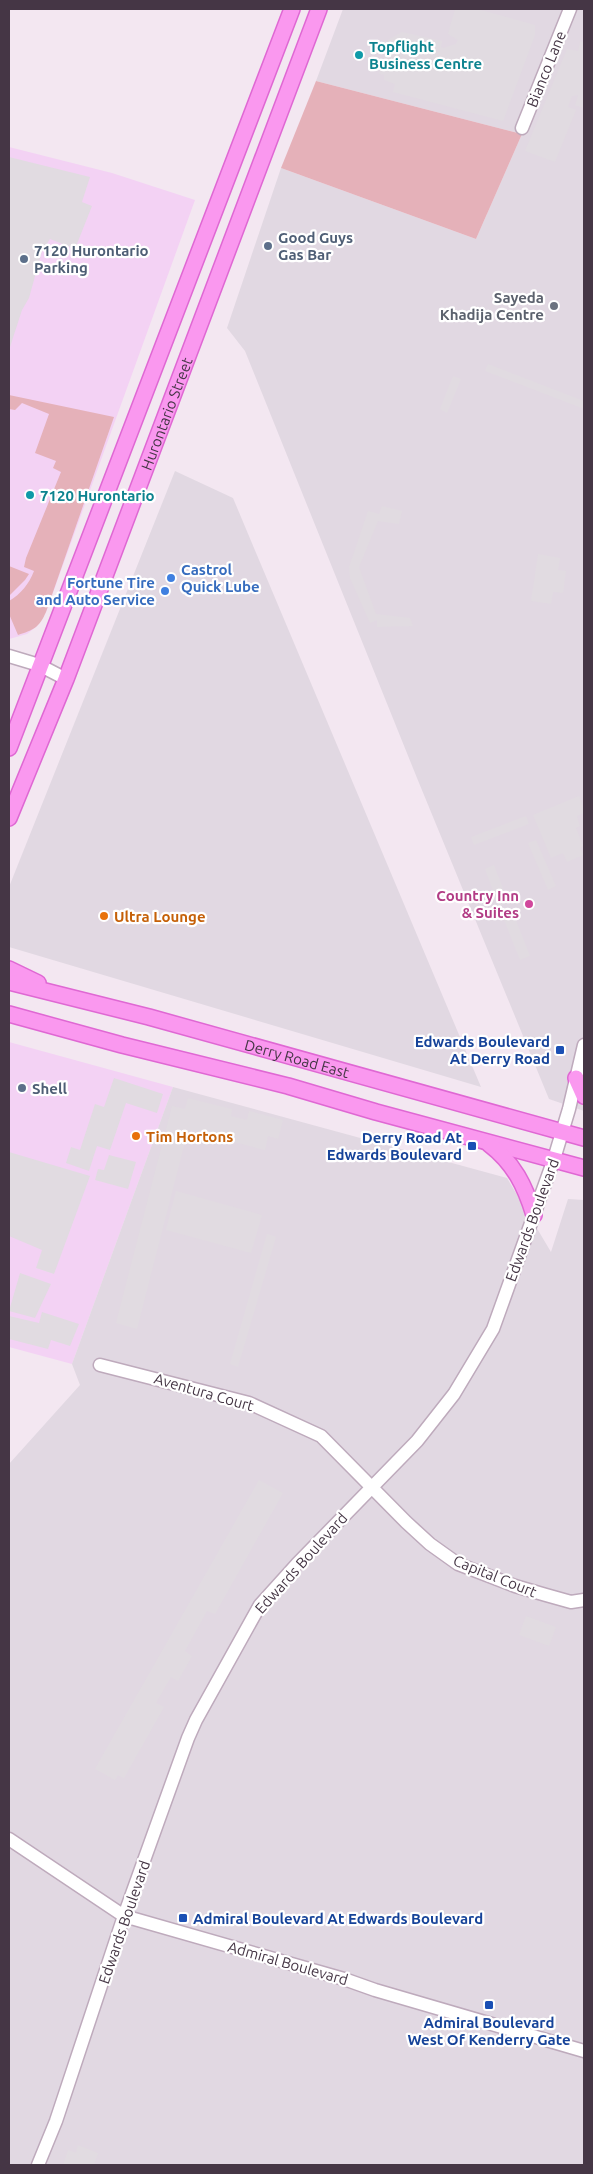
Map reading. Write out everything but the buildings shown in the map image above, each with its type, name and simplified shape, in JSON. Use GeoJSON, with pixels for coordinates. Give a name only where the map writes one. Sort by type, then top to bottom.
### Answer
{"type":"FeatureCollection","features":[{"type":"Feature","properties":{"kind":"main road","name":"Hurontario Street"},"geometry":{"type":"LineString","coordinates":[[9,748],[39,665],[292,9]]}},
{"type":"Feature","properties":{"kind":"main road","name":"Hurontario Street"},"geometry":{"type":"LineString","coordinates":[[9,818],[66,679],[319,9]]}},
{"type":"Feature","properties":{"kind":"main road"},"geometry":{"type":"LineString","coordinates":[[9,969],[57,994]]}},
{"type":"Feature","properties":{"kind":"main road","name":"Derry Road East"},"geometry":{"type":"LineString","coordinates":[[9,982],[584,1138]]}},
{"type":"Feature","properties":{"kind":"main road","name":"Derry Road East"},"geometry":{"type":"LineString","coordinates":[[9,1014],[122,1045],[288,1086],[376,1112],[584,1168]]}},
{"type":"Feature","properties":{"kind":"main road"},"geometry":{"type":"LineString","coordinates":[[576,1078],[584,1096]]}},
{"type":"Feature","properties":{"kind":"main road"},"geometry":{"type":"LineString","coordinates":[[484,1140],[500,1152],[513,1167],[526,1190],[534,1215]]}},
{"type":"Feature","properties":{"kind":"street","name":"Bianco Lane"},"geometry":{"type":"LineString","coordinates":[[522,128],[570,9]]}},
{"type":"Feature","properties":{"kind":"street"},"geometry":{"type":"LineString","coordinates":[[9,656],[39,665],[66,679]]}},
{"type":"Feature","properties":{"kind":"street","name":"Edwards Boulevard"},"geometry":{"type":"LineString","coordinates":[[38,2165],[56,2121],[124,1916],[188,1738],[260,1604],[416,1441],[454,1394],[493,1329],[563,1132],[584,1045]]}},
{"type":"Feature","properties":{"kind":"street","name":"Aventura Court"},"geometry":{"type":"LineString","coordinates":[[100,1365],[258,1407],[321,1436],[372,1488]]}},
{"type":"Feature","properties":{"kind":"street","name":"Capital Court"},"geometry":{"type":"LineString","coordinates":[[372,1488],[430,1544],[458,1564],[515,1586],[546,1595],[571,1602],[584,1600]]}},
{"type":"Feature","properties":{"kind":"street","name":"Admiral Boulevard"},"geometry":{"type":"LineString","coordinates":[[9,1839],[124,1916],[344,1979],[375,1990],[584,2051]]}},
{"type":"Feature","properties":{"kind":"shaded area"},"geometry":{"type":"Polygon","coordinates":[[[343,9],[584,9],[584,1111],[549,1099],[245,351],[227,328],[281,168],[476,239],[522,134],[316,81],[343,9]]]}},
{"type":"Feature","properties":{"kind":"shaded area"},"geometry":{"type":"Polygon","coordinates":[[[455,9],[477,9],[535,25],[535,35],[503,121],[393,92],[395,84],[384,80],[384,75],[379,74],[388,40],[402,32],[442,41],[441,47],[443,48],[456,44],[458,40],[448,34],[455,9]]]}},
{"type":"Feature","properties":{"kind":"shaded area"},"geometry":{"type":"Polygon","coordinates":[[[580,41],[584,42],[584,108],[575,105],[578,95],[572,96],[568,107],[576,110],[555,162],[525,151],[567,49],[578,51],[580,41]]]}},
{"type":"Feature","properties":{"kind":"shaded area"},"geometry":{"type":"Polygon","coordinates":[[[316,81],[522,134],[476,239],[281,168],[316,81]]]}},
{"type":"Feature","properties":{"kind":"shaded area"},"geometry":{"type":"Polygon","coordinates":[[[9,147],[112,173],[195,200],[46,612],[37,626],[27,634],[9,639],[9,147]]]}},
{"type":"Feature","properties":{"kind":"shaded area","name":"7120 Hurontario Parking"},"geometry":{"type":"Polygon","coordinates":[[[9,157],[90,177],[82,202],[92,206],[75,249],[50,239],[42,251],[29,298],[22,310],[10,347],[9,157]]]}},
{"type":"Feature","properties":{"kind":"shaded area"},"geometry":{"type":"Polygon","coordinates":[[[488,364],[584,401],[584,409],[485,371],[488,364]]]}},
{"type":"Feature","properties":{"kind":"shaded area"},"geometry":{"type":"Polygon","coordinates":[[[453,376],[461,379],[447,413],[440,409],[453,376]]]}},
{"type":"Feature","properties":{"kind":"shaded area"},"geometry":{"type":"Polygon","coordinates":[[[9,395],[114,417],[46,612],[41,622],[35,628],[18,635],[9,614],[9,601],[24,588],[34,571],[24,567],[26,558],[61,472],[53,468],[56,461],[35,453],[49,414],[22,403],[15,410],[9,409],[9,395]]]}},
{"type":"Feature","properties":{"kind":"shaded area"},"geometry":{"type":"Polygon","coordinates":[[[175,471],[233,498],[481,1087],[9,947],[9,887],[175,471]]]}},
{"type":"Feature","properties":{"kind":"shaded area"},"geometry":{"type":"Polygon","coordinates":[[[382,506],[402,511],[399,524],[378,521],[359,567],[376,614],[410,618],[413,626],[377,627],[377,620],[370,623],[350,578],[349,567],[368,511],[379,514],[382,506]]]}},
{"type":"Feature","properties":{"kind":"shaded area"},"geometry":{"type":"Polygon","coordinates":[[[538,554],[560,558],[558,570],[566,571],[563,593],[553,592],[551,604],[531,601],[538,554]]]}},
{"type":"Feature","properties":{"kind":"shaded area"},"geometry":{"type":"Polygon","coordinates":[[[9,566],[29,574],[9,596],[9,566]]]}},
{"type":"Feature","properties":{"kind":"shaded area"},"geometry":{"type":"Polygon","coordinates":[[[579,796],[584,813],[577,816],[580,826],[576,828],[583,846],[580,848],[583,855],[567,862],[563,853],[551,858],[533,815],[579,796]]]}},
{"type":"Feature","properties":{"kind":"shaded area"},"geometry":{"type":"Polygon","coordinates":[[[526,816],[529,824],[474,845],[471,837],[526,816]]]}},
{"type":"Feature","properties":{"kind":"shaded area"},"geometry":{"type":"Polygon","coordinates":[[[536,840],[556,886],[548,890],[528,843],[536,840]]]}},
{"type":"Feature","properties":{"kind":"shaded area"},"geometry":{"type":"Polygon","coordinates":[[[494,865],[508,902],[499,906],[485,869],[494,865]]]}},
{"type":"Feature","properties":{"kind":"shaded area"},"geometry":{"type":"Polygon","coordinates":[[[511,908],[530,956],[520,960],[501,912],[511,908]]]}},
{"type":"Feature","properties":{"kind":"shaded area"},"geometry":{"type":"Polygon","coordinates":[[[9,1042],[173,1087],[72,1364],[9,1347],[9,1042]]]}},
{"type":"Feature","properties":{"kind":"shaded area"},"geometry":{"type":"Polygon","coordinates":[[[114,1078],[163,1094],[157,1113],[126,1103],[110,1150],[97,1146],[89,1171],[66,1163],[71,1147],[80,1150],[95,1104],[104,1107],[114,1078]]]}},
{"type":"Feature","properties":{"kind":"shaded area"},"geometry":{"type":"Polygon","coordinates":[[[173,1087],[507,1178],[551,1252],[568,1199],[584,1200],[584,2165],[9,2165],[9,1464],[80,1385],[72,1364],[173,1087]]]}},
{"type":"Feature","properties":{"kind":"shaded area"},"geometry":{"type":"Polygon","coordinates":[[[188,1098],[232,1109],[231,1116],[247,1120],[249,1111],[283,1120],[278,1139],[268,1136],[265,1150],[188,1130],[137,1329],[116,1323],[172,1106],[185,1109],[188,1098]]]}},
{"type":"Feature","properties":{"kind":"shaded area"},"geometry":{"type":"Polygon","coordinates":[[[9,1152],[90,1176],[54,1274],[36,1268],[42,1250],[9,1236],[9,1152]]]}},
{"type":"Feature","properties":{"kind":"shaded area"},"geometry":{"type":"Polygon","coordinates":[[[109,1155],[136,1162],[128,1189],[95,1180],[98,1169],[104,1170],[109,1155]]]}},
{"type":"Feature","properties":{"kind":"shaded area"},"geometry":{"type":"Polygon","coordinates":[[[176,1191],[262,1215],[251,1253],[166,1230],[176,1191]]]}},
{"type":"Feature","properties":{"kind":"shaded area"},"geometry":{"type":"Polygon","coordinates":[[[267,1234],[276,1237],[238,1367],[230,1364],[267,1234]]]}},
{"type":"Feature","properties":{"kind":"shaded area"},"geometry":{"type":"Polygon","coordinates":[[[20,1273],[51,1284],[35,1318],[9,1311],[20,1273]]]}},
{"type":"Feature","properties":{"kind":"shaded area"},"geometry":{"type":"Polygon","coordinates":[[[42,1312],[79,1324],[70,1346],[51,1340],[48,1349],[9,1339],[9,1316],[39,1323],[42,1312]]]}},
{"type":"Feature","properties":{"kind":"shaded area"},"geometry":{"type":"Polygon","coordinates":[[[259,1480],[283,1493],[215,1614],[207,1611],[185,1651],[192,1656],[178,1681],[171,1677],[156,1703],[164,1707],[124,1778],[118,1775],[115,1780],[95,1769],[259,1480]]]}},
{"type":"Feature","properties":{"kind":"shaded area"},"geometry":{"type":"Polygon","coordinates":[[[526,1616],[556,1627],[549,1646],[519,1635],[526,1616]]]}},
{"type":"Feature","properties":{"kind":"shaded area"},"geometry":{"type":"Polygon","coordinates":[[[78,2145],[98,2153],[94,2165],[63,2165],[68,2150],[76,2153],[78,2145]]]}},
{"type":"Feature","properties":{"kind":"place","name":"Topflight Business Centre"},"geometry":{"type":"Point","coordinates":[359,55]}},
{"type":"Feature","properties":{"kind":"place","name":"Good Guys Gas Bar"},"geometry":{"type":"Point","coordinates":[268,246]}},
{"type":"Feature","properties":{"kind":"place","name":"7120 Hurontario Parking"},"geometry":{"type":"Point","coordinates":[24,259]}},
{"type":"Feature","properties":{"kind":"place","name":"Sayeda Khadija Centre"},"geometry":{"type":"Point","coordinates":[554,306]}},
{"type":"Feature","properties":{"kind":"place","name":"7120 Hurontario"},"geometry":{"type":"Point","coordinates":[30,495]}},
{"type":"Feature","properties":{"kind":"place","name":"Castrol Quick Lube"},"geometry":{"type":"Point","coordinates":[171,578]}},
{"type":"Feature","properties":{"kind":"place","name":"Fortune Tire and Auto Service"},"geometry":{"type":"Point","coordinates":[165,591]}},
{"type":"Feature","properties":{"kind":"place","name":"Country Inn & Suites"},"geometry":{"type":"Point","coordinates":[529,904]}},
{"type":"Feature","properties":{"kind":"place","name":"Ultra Lounge"},"geometry":{"type":"Point","coordinates":[104,916]}},
{"type":"Feature","properties":{"kind":"place","name":"Edwards Boulevard At Derry Road"},"geometry":{"type":"Point","coordinates":[560,1050]}},
{"type":"Feature","properties":{"kind":"place","name":"Shell"},"geometry":{"type":"Point","coordinates":[22,1088]}},
{"type":"Feature","properties":{"kind":"place","name":"Tim Hortons"},"geometry":{"type":"Point","coordinates":[136,1136]}},
{"type":"Feature","properties":{"kind":"place","name":"Derry Road At Edwards Boulevard"},"geometry":{"type":"Point","coordinates":[472,1146]}},
{"type":"Feature","properties":{"kind":"place","name":"Admiral Boulevard At Edwards Boulevard"},"geometry":{"type":"Point","coordinates":[183,1918]}},
{"type":"Feature","properties":{"kind":"place","name":"Admiral Boulevard West Of Kenderry Gate"},"geometry":{"type":"Point","coordinates":[489,2005]}}]}
